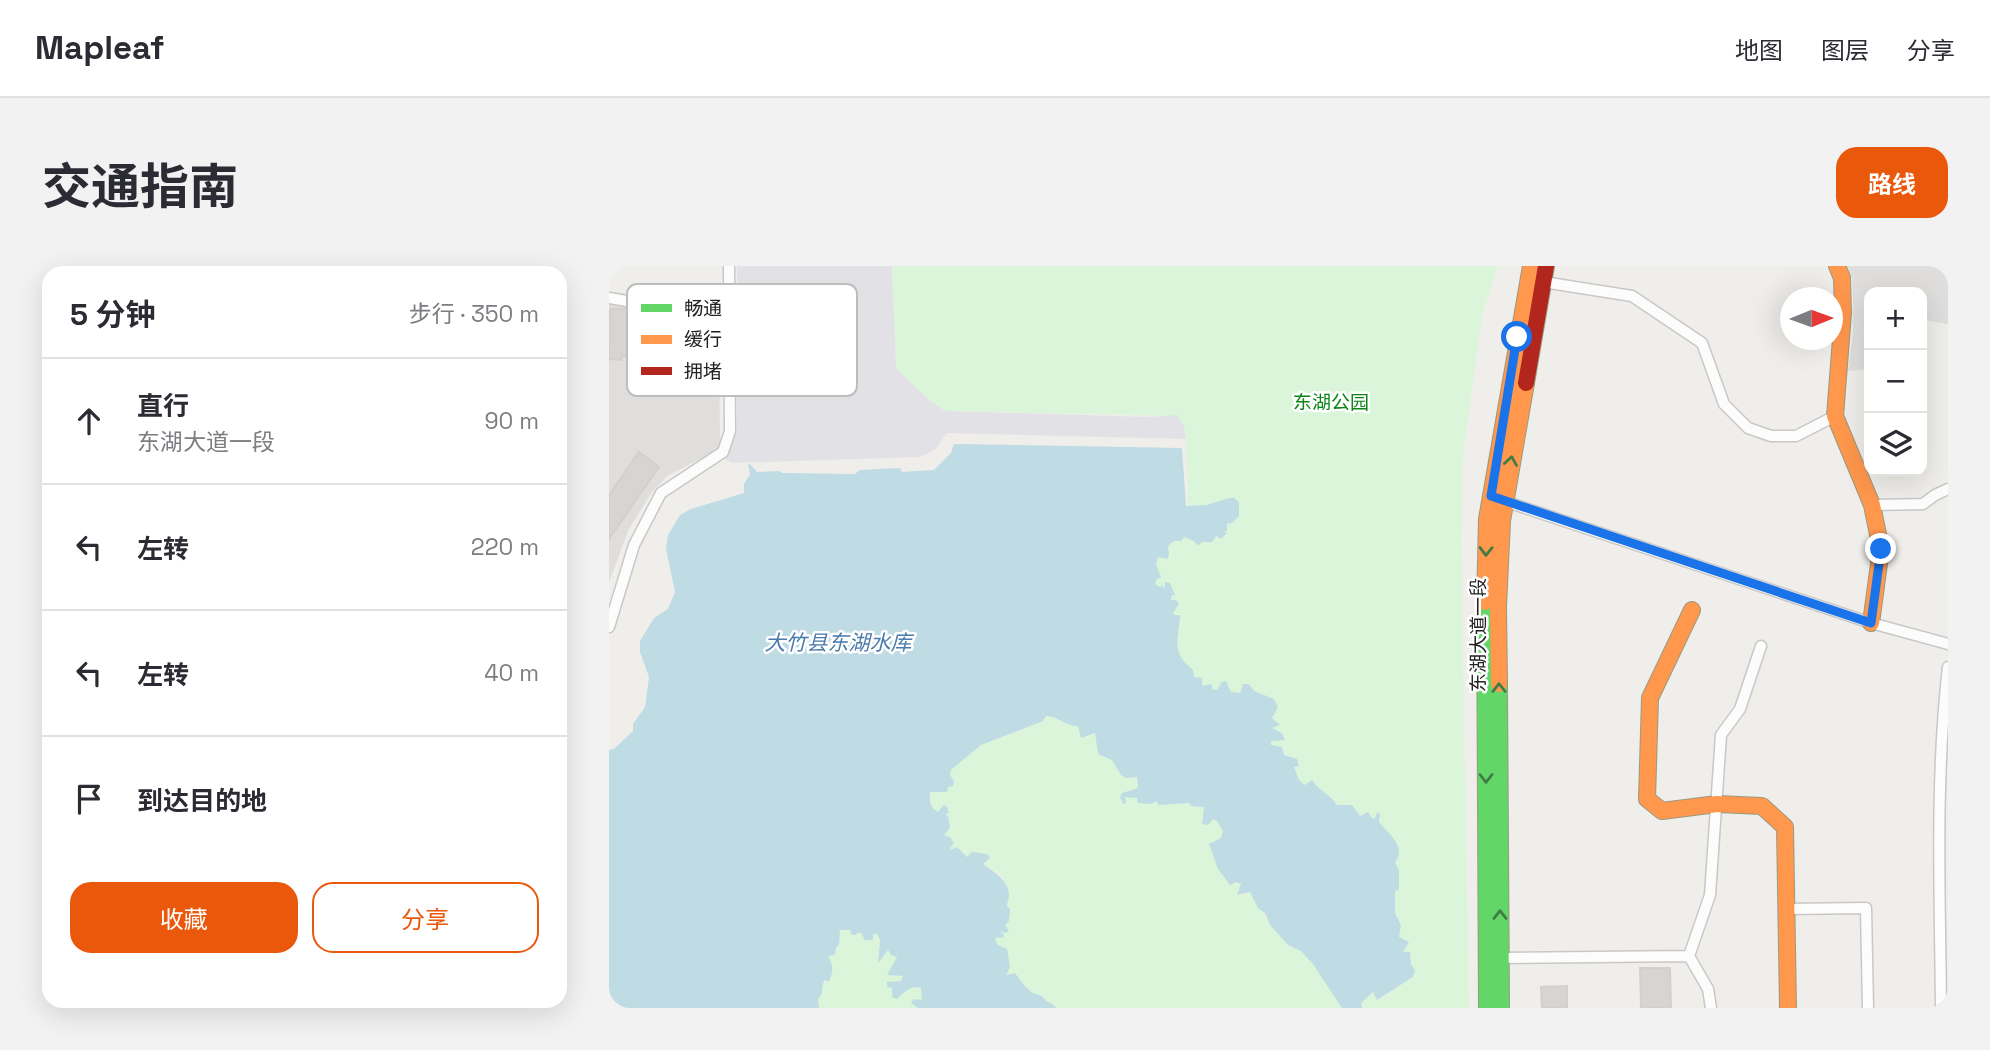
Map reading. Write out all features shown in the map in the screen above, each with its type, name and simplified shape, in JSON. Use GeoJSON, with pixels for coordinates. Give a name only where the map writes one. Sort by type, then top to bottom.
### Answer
{"type":"FeatureCollection","features":[{"type":"Feature","properties":{"kind":"main road","name":"东湖大道一段"},"geometry":{"type":"LineString","coordinates":[[1498,498],[1531,266]]}},
{"type":"Feature","properties":{"kind":"main road"},"geometry":{"type":"LineString","coordinates":[[1837,266],[1842,278],[1843,313],[1835,416],[1872,505],[1881,549],[1871,623]]}},
{"type":"Feature","properties":{"kind":"main road","name":"东湖大道一段"},"geometry":{"type":"LineString","coordinates":[[1501,1008],[1494,958],[1485,607],[1487,519],[1498,498],[1545,274]]}},
{"type":"Feature","properties":{"kind":"main road"},"geometry":{"type":"LineString","coordinates":[[1692,610],[1650,698],[1647,799],[1662,811],[1717,804],[1762,806],[1786,827],[1788,1008]]}},
{"type":"Feature","properties":{"kind":"main road","name":"东湖大道一段"},"geometry":{"type":"LineString","coordinates":[[1487,1008],[1494,958]]}},
{"type":"Feature","properties":{"kind":"street"},"geometry":{"type":"LineString","coordinates":[[729,266],[729,284]]}},
{"type":"Feature","properties":{"kind":"street"},"geometry":{"type":"LineString","coordinates":[[1545,274],[1632,296],[1702,343],[1724,404],[1748,428],[1771,436],[1796,436],[1835,416]]}},
{"type":"Feature","properties":{"kind":"street"},"geometry":{"type":"LineString","coordinates":[[609,298],[627,301]]}},
{"type":"Feature","properties":{"kind":"street"},"geometry":{"type":"LineString","coordinates":[[609,627],[633,545],[661,493],[723,452],[730,431],[730,396]]}},
{"type":"Feature","properties":{"kind":"street"},"geometry":{"type":"LineString","coordinates":[[1872,505],[1923,504],[1948,489]]}},
{"type":"Feature","properties":{"kind":"street"},"geometry":{"type":"LineString","coordinates":[[1498,498],[1871,623],[1948,644]]}},
{"type":"Feature","properties":{"kind":"street"},"geometry":{"type":"LineString","coordinates":[[1711,1008],[1707,989],[1689,956],[1710,895],[1721,735],[1740,709],[1761,646]]}},
{"type":"Feature","properties":{"kind":"street"},"geometry":{"type":"LineString","coordinates":[[1941,1008],[1939,803],[1948,667]]}},
{"type":"Feature","properties":{"kind":"street"},"geometry":{"type":"LineString","coordinates":[[1787,909],[1866,908],[1868,1008]]}},
{"type":"Feature","properties":{"kind":"street"},"geometry":{"type":"LineString","coordinates":[[1494,958],[1689,956]]}},
{"type":"Feature","properties":{"kind":"shaded area"},"geometry":{"type":"Polygon","coordinates":[[[737,266],[892,266],[896,368],[928,399],[945,411],[1148,417],[1177,415],[1184,426],[1186,439],[947,433],[935,450],[920,457],[732,463],[725,459],[737,431],[737,396],[857,396],[857,284],[737,284],[737,266]]]}},
{"type":"Feature","properties":{"kind":"shaded area"},"geometry":{"type":"Polygon","coordinates":[[[1847,266],[1948,266],[1948,324],[1927,321],[1927,287],[1864,287],[1864,369],[1848,371],[1853,332],[1852,279],[1847,266]]]}},
{"type":"Feature","properties":{"kind":"shaded area"},"geometry":{"type":"Polygon","coordinates":[[[609,291],[627,294],[627,396],[720,396],[720,449],[667,476],[652,492],[629,529],[609,582],[609,291]]]}},
{"type":"Feature","properties":{"kind":"green space","name":"东湖公园"},"geometry":{"type":"Polygon","coordinates":[[[892,266],[1498,266],[1482,316],[1463,456],[1461,542],[1469,1008],[1362,1008],[1361,1003],[1373,992],[1378,1000],[1415,976],[1408,952],[1402,952],[1409,942],[1398,937],[1401,925],[1396,914],[1394,896],[1399,876],[1395,866],[1398,846],[1379,822],[1379,813],[1375,819],[1370,815],[1360,816],[1331,800],[1312,781],[1304,785],[1299,781],[1294,766],[1298,766],[1291,756],[1284,755],[1282,747],[1271,745],[1270,741],[1282,733],[1272,728],[1279,725],[1272,718],[1278,707],[1272,699],[1243,685],[1240,693],[1231,693],[1222,682],[1217,690],[1212,689],[1211,684],[1202,686],[1202,678],[1194,677],[1181,660],[1177,642],[1180,614],[1173,615],[1172,595],[1155,584],[1160,578],[1156,564],[1158,556],[1166,559],[1169,555],[1168,546],[1184,537],[1198,545],[1212,542],[1216,536],[1221,539],[1226,537],[1224,532],[1227,530],[1227,524],[1232,523],[1239,515],[1239,502],[1236,499],[1188,507],[1186,439],[1177,416],[945,411],[928,400],[896,368],[892,266]]]}},
{"type":"Feature","properties":{"kind":"green space"},"geometry":{"type":"Polygon","coordinates":[[[1046,716],[1078,726],[1079,734],[1084,738],[1095,733],[1098,754],[1112,760],[1121,775],[1126,778],[1136,777],[1138,786],[1126,792],[1124,800],[1127,796],[1135,796],[1138,803],[1189,803],[1192,806],[1204,807],[1202,824],[1213,819],[1223,831],[1218,869],[1230,884],[1236,882],[1241,885],[1241,895],[1251,892],[1253,894],[1270,925],[1288,945],[1301,951],[1313,964],[1342,1008],[1057,1008],[1046,1002],[1042,996],[1035,995],[1010,974],[1006,975],[1007,953],[995,943],[997,937],[1004,935],[999,931],[1005,933],[1006,928],[1008,905],[1005,882],[998,873],[983,864],[987,854],[972,852],[967,857],[959,849],[951,850],[954,843],[950,837],[944,835],[950,828],[945,814],[948,813],[947,807],[938,813],[935,811],[930,792],[948,788],[952,779],[949,775],[951,770],[981,745],[1027,728],[1046,716]]]}},
{"type":"Feature","properties":{"kind":"green space"},"geometry":{"type":"Polygon","coordinates":[[[840,930],[864,936],[877,934],[880,940],[878,958],[888,950],[896,955],[895,977],[903,975],[904,979],[896,980],[891,987],[900,997],[909,989],[922,988],[922,1000],[914,999],[918,1008],[819,1008],[818,999],[823,982],[829,981],[831,972],[828,956],[835,955],[840,930]]]}},
{"type":"Feature","properties":{"kind":"water","name":"大竹县东湖水库"},"geometry":{"type":"Polygon","coordinates":[[[954,444],[1182,448],[1186,506],[1207,505],[1229,498],[1239,502],[1239,516],[1227,524],[1227,531],[1224,532],[1227,533],[1221,539],[1216,536],[1212,542],[1202,542],[1198,546],[1184,537],[1168,546],[1167,559],[1158,557],[1156,564],[1161,577],[1155,584],[1160,587],[1162,585],[1164,589],[1165,582],[1170,583],[1175,595],[1172,595],[1171,600],[1176,600],[1179,604],[1173,613],[1180,615],[1177,645],[1181,657],[1193,670],[1194,677],[1202,678],[1202,686],[1212,684],[1212,689],[1217,690],[1222,682],[1226,681],[1231,692],[1240,693],[1243,684],[1249,684],[1254,691],[1274,699],[1278,707],[1272,718],[1280,725],[1272,728],[1282,733],[1285,740],[1271,741],[1271,745],[1282,747],[1284,755],[1297,759],[1299,766],[1294,767],[1299,780],[1305,785],[1312,780],[1337,805],[1352,805],[1360,816],[1368,812],[1375,819],[1377,812],[1380,814],[1379,822],[1398,846],[1395,862],[1399,871],[1399,889],[1395,892],[1395,913],[1401,925],[1399,937],[1409,942],[1403,952],[1410,952],[1415,971],[1413,977],[1377,1000],[1373,992],[1361,1003],[1362,1008],[1342,1008],[1313,964],[1301,951],[1288,945],[1270,925],[1250,892],[1237,895],[1241,884],[1236,882],[1230,885],[1218,869],[1209,844],[1221,838],[1223,831],[1213,819],[1208,825],[1202,824],[1204,807],[1191,806],[1189,803],[1159,805],[1156,801],[1151,804],[1138,803],[1137,798],[1125,797],[1126,803],[1123,804],[1120,797],[1122,793],[1136,789],[1137,777],[1126,778],[1121,775],[1112,760],[1098,754],[1095,733],[1081,738],[1078,726],[1046,716],[1043,721],[981,745],[951,770],[953,786],[948,787],[947,792],[930,792],[930,798],[932,806],[938,812],[944,805],[947,807],[949,813],[945,814],[948,816],[950,828],[944,835],[950,837],[954,843],[951,850],[957,847],[967,857],[972,852],[987,854],[990,858],[983,864],[1006,885],[1009,896],[1007,906],[1010,909],[1009,921],[1005,925],[1009,931],[1000,931],[1004,935],[1003,938],[997,937],[995,940],[998,945],[1007,949],[1010,967],[1006,975],[1015,973],[1029,990],[1057,1008],[918,1008],[911,1003],[913,999],[922,1000],[921,988],[911,988],[897,999],[892,997],[892,988],[887,987],[887,982],[901,981],[903,976],[887,975],[897,957],[891,955],[888,950],[878,963],[880,940],[877,934],[873,934],[873,940],[865,940],[861,933],[852,935],[850,930],[840,930],[835,955],[828,956],[832,974],[829,982],[824,982],[818,999],[819,1008],[609,1008],[609,750],[614,749],[633,731],[633,724],[645,707],[649,677],[640,652],[640,641],[654,618],[668,609],[675,592],[666,549],[668,535],[680,515],[744,493],[744,484],[750,474],[748,464],[757,472],[783,473],[855,474],[860,470],[900,468],[902,472],[934,470],[951,453],[954,444]]]}},
{"type":"Feature","properties":{"kind":"building"},"geometry":{"type":"Polygon","coordinates":[[[610,309],[627,309],[627,356],[622,356],[621,360],[609,359],[610,309]]]}},
{"type":"Feature","properties":{"kind":"building"},"geometry":{"type":"Polygon","coordinates":[[[639,452],[659,467],[609,539],[609,495],[639,452]]]}},
{"type":"Feature","properties":{"kind":"building"},"geometry":{"type":"Polygon","coordinates":[[[1640,968],[1670,968],[1671,1008],[1641,1008],[1640,968]]]}},
{"type":"Feature","properties":{"kind":"building"},"geometry":{"type":"Polygon","coordinates":[[[1567,986],[1567,1008],[1542,1008],[1541,987],[1567,986]]]}},
{"type":"Feature","properties":{"kind":"traffic: fast"},"geometry":{"type":"LineString","coordinates":[[1485,602],[1487,1008]]}},
{"type":"Feature","properties":{"kind":"traffic: fast"},"geometry":{"type":"LineString","coordinates":[[1499,684],[1501,1008]]}},
{"type":"Feature","properties":{"kind":"traffic: slow"},"geometry":{"type":"LineString","coordinates":[[1485,602],[1487,519],[1531,266]]}},
{"type":"Feature","properties":{"kind":"traffic: slow"},"geometry":{"type":"LineString","coordinates":[[1837,266],[1842,278],[1843,313],[1835,416],[1872,505],[1881,549],[1871,623]]}},
{"type":"Feature","properties":{"kind":"traffic: slow"},"geometry":{"type":"LineString","coordinates":[[1499,684],[1498,607],[1502,521],[1526,383]]}},
{"type":"Feature","properties":{"kind":"traffic: slow"},"geometry":{"type":"LineString","coordinates":[[1692,610],[1650,698],[1647,799],[1662,811],[1717,804],[1762,806],[1785,827],[1788,1008]]}},
{"type":"Feature","properties":{"kind":"traffic: jam"},"geometry":{"type":"LineString","coordinates":[[1526,383],[1546,266]]}},
{"type":"Feature","properties":{"kind":"route"},"geometry":{"type":"LineString","coordinates":[[1517,337],[1491,496],[1871,623],[1881,549]]}}]}
